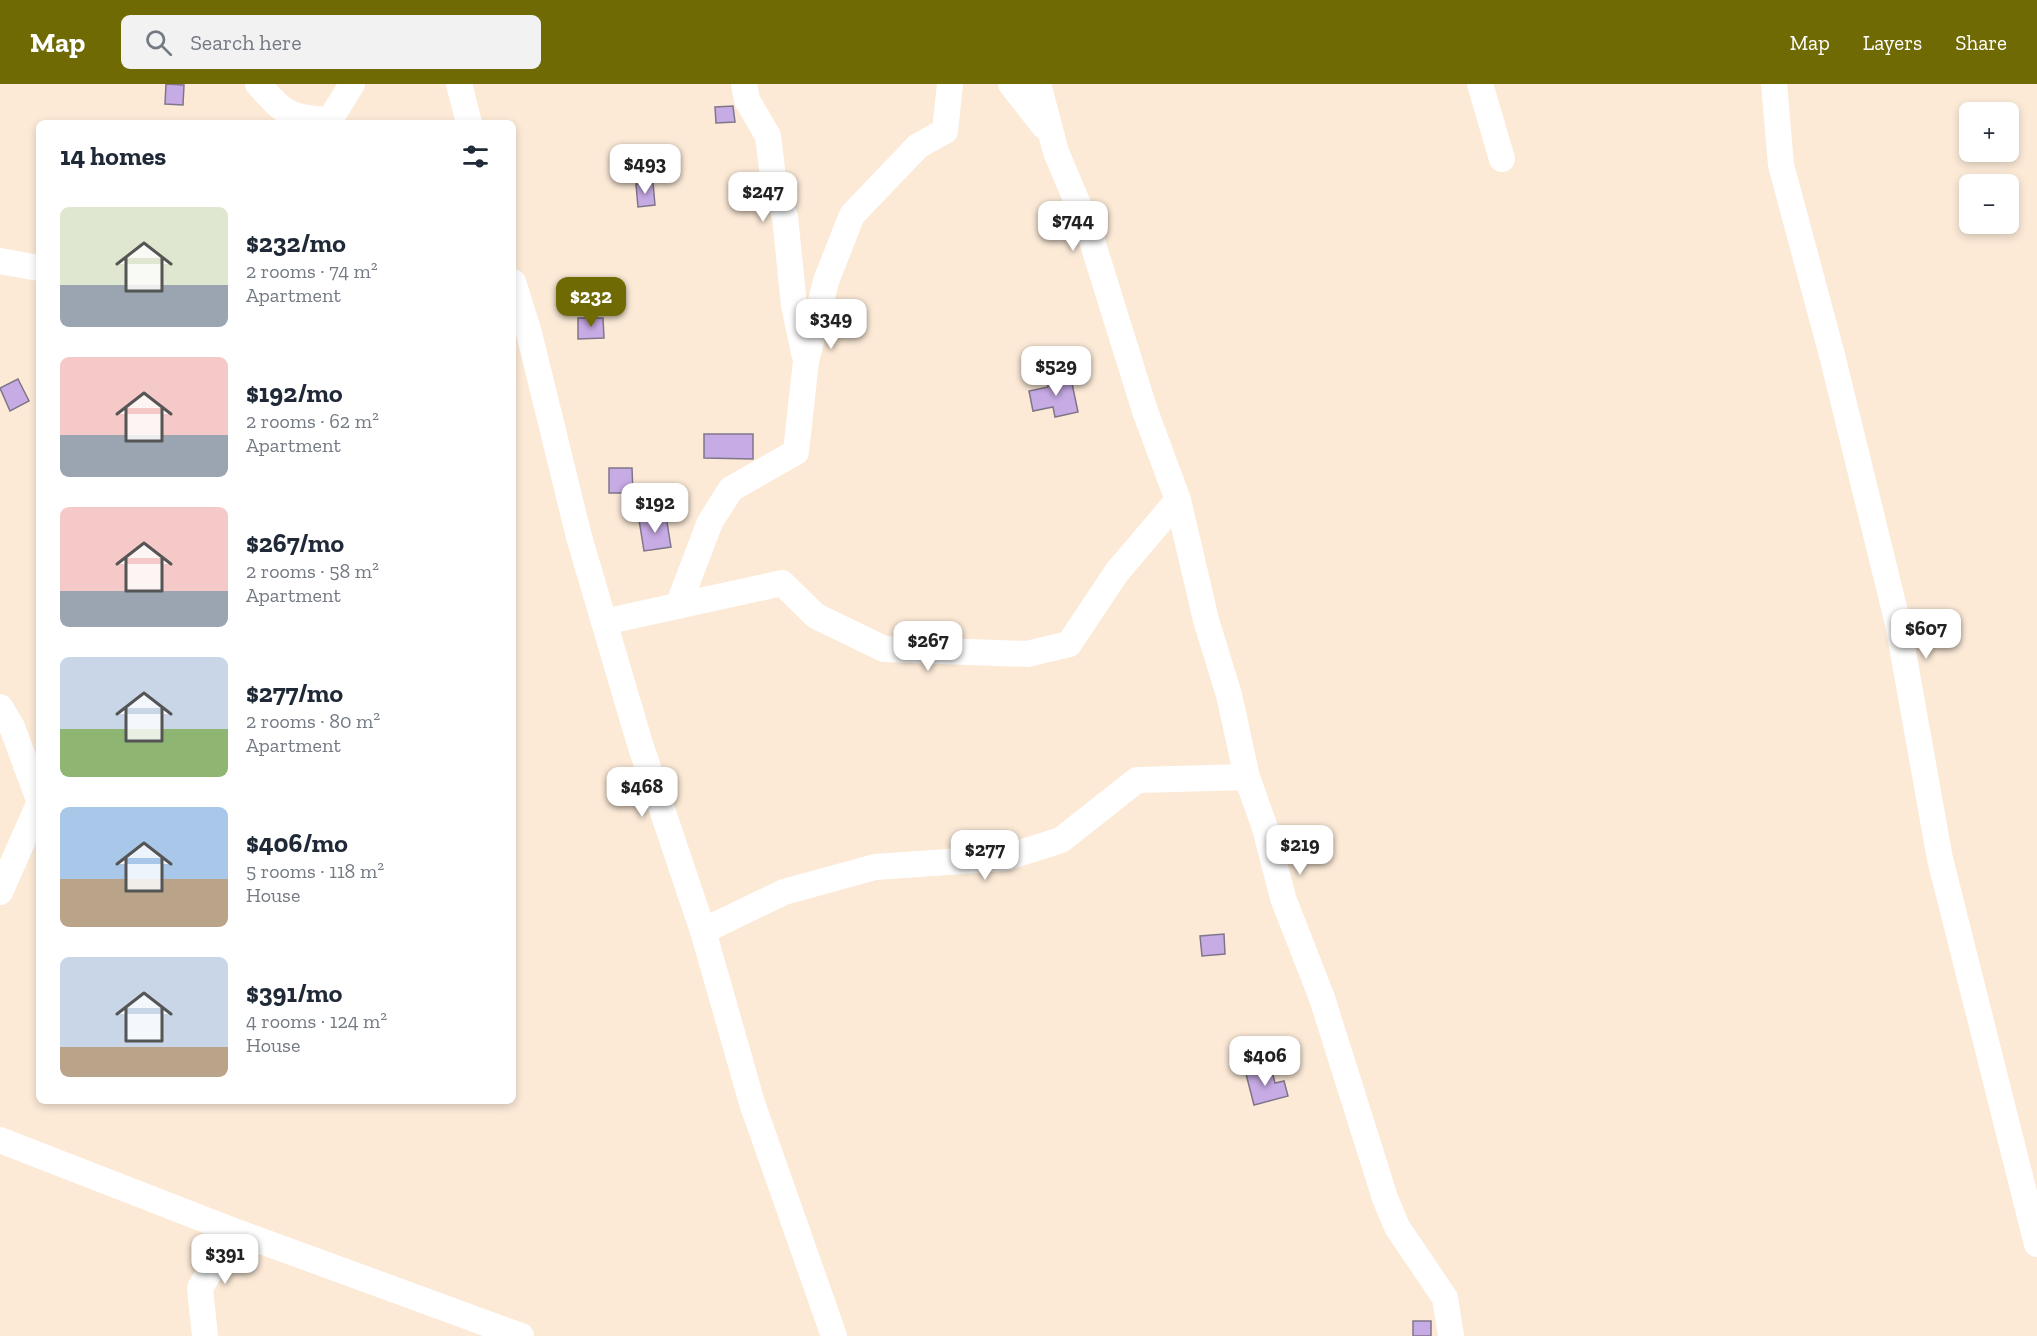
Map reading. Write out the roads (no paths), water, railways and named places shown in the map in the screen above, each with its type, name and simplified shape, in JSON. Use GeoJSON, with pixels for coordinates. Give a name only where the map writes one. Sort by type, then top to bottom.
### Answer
{"type":"FeatureCollection","features":[{"type":"Feature","properties":{"kind":"street"},"geometry":{"type":"LineString","coordinates":[[258,84],[286,114],[297,118],[318,120]]}},
{"type":"Feature","properties":{"kind":"street"},"geometry":{"type":"LineString","coordinates":[[330,120],[352,84]]}},
{"type":"Feature","properties":{"kind":"street"},"geometry":{"type":"LineString","coordinates":[[459,84],[468,120]]}},
{"type":"Feature","properties":{"kind":"street"},"geometry":{"type":"LineString","coordinates":[[744,84],[747,100],[768,136],[774,185],[785,217],[794,305],[806,361]]}},
{"type":"Feature","properties":{"kind":"street"},"geometry":{"type":"LineString","coordinates":[[678,606],[710,522],[731,489],[796,452],[806,361],[826,281],[852,215],[918,146],[945,131],[950,84]]}},
{"type":"Feature","properties":{"kind":"street"},"geometry":{"type":"LineString","coordinates":[[1011,84],[1051,133]]}},
{"type":"Feature","properties":{"kind":"street"},"geometry":{"type":"LineString","coordinates":[[1038,84],[1068,185],[1088,228],[1144,411],[1178,500],[1206,620],[1229,695],[1247,777],[1265,828],[1283,898],[1322,998],[1397,1227],[1446,1298],[1451,1336]]}},
{"type":"Feature","properties":{"kind":"street"},"geometry":{"type":"LineString","coordinates":[[1480,84],[1502,159]]}},
{"type":"Feature","properties":{"kind":"street"},"geometry":{"type":"LineString","coordinates":[[1774,84],[1781,165],[1832,355],[1898,624],[1940,859],[2037,1244]]}},
{"type":"Feature","properties":{"kind":"street"},"geometry":{"type":"LineString","coordinates":[[0,261],[36,267]]}},
{"type":"Feature","properties":{"kind":"street"},"geometry":{"type":"LineString","coordinates":[[516,292],[529,333],[579,537],[640,744],[703,931],[752,1103],[834,1336]]}},
{"type":"Feature","properties":{"kind":"street"},"geometry":{"type":"LineString","coordinates":[[604,622],[782,583],[816,616],[884,649],[1027,654],[1069,644],[1117,573],[1178,500]]}},
{"type":"Feature","properties":{"kind":"street"},"geometry":{"type":"LineString","coordinates":[[0,707],[12,727],[36,794]]}},
{"type":"Feature","properties":{"kind":"street"},"geometry":{"type":"LineString","coordinates":[[703,931],[784,892],[875,867],[1005,858],[1061,840],[1137,780],[1247,777]]}},
{"type":"Feature","properties":{"kind":"street"},"geometry":{"type":"LineString","coordinates":[[0,892],[36,809]]}},
{"type":"Feature","properties":{"kind":"street"},"geometry":{"type":"LineString","coordinates":[[0,1140],[234,1231],[520,1336]]}},
{"type":"Feature","properties":{"kind":"street"},"geometry":{"type":"LineString","coordinates":[[205,1336],[200,1288],[234,1231]]}}]}
